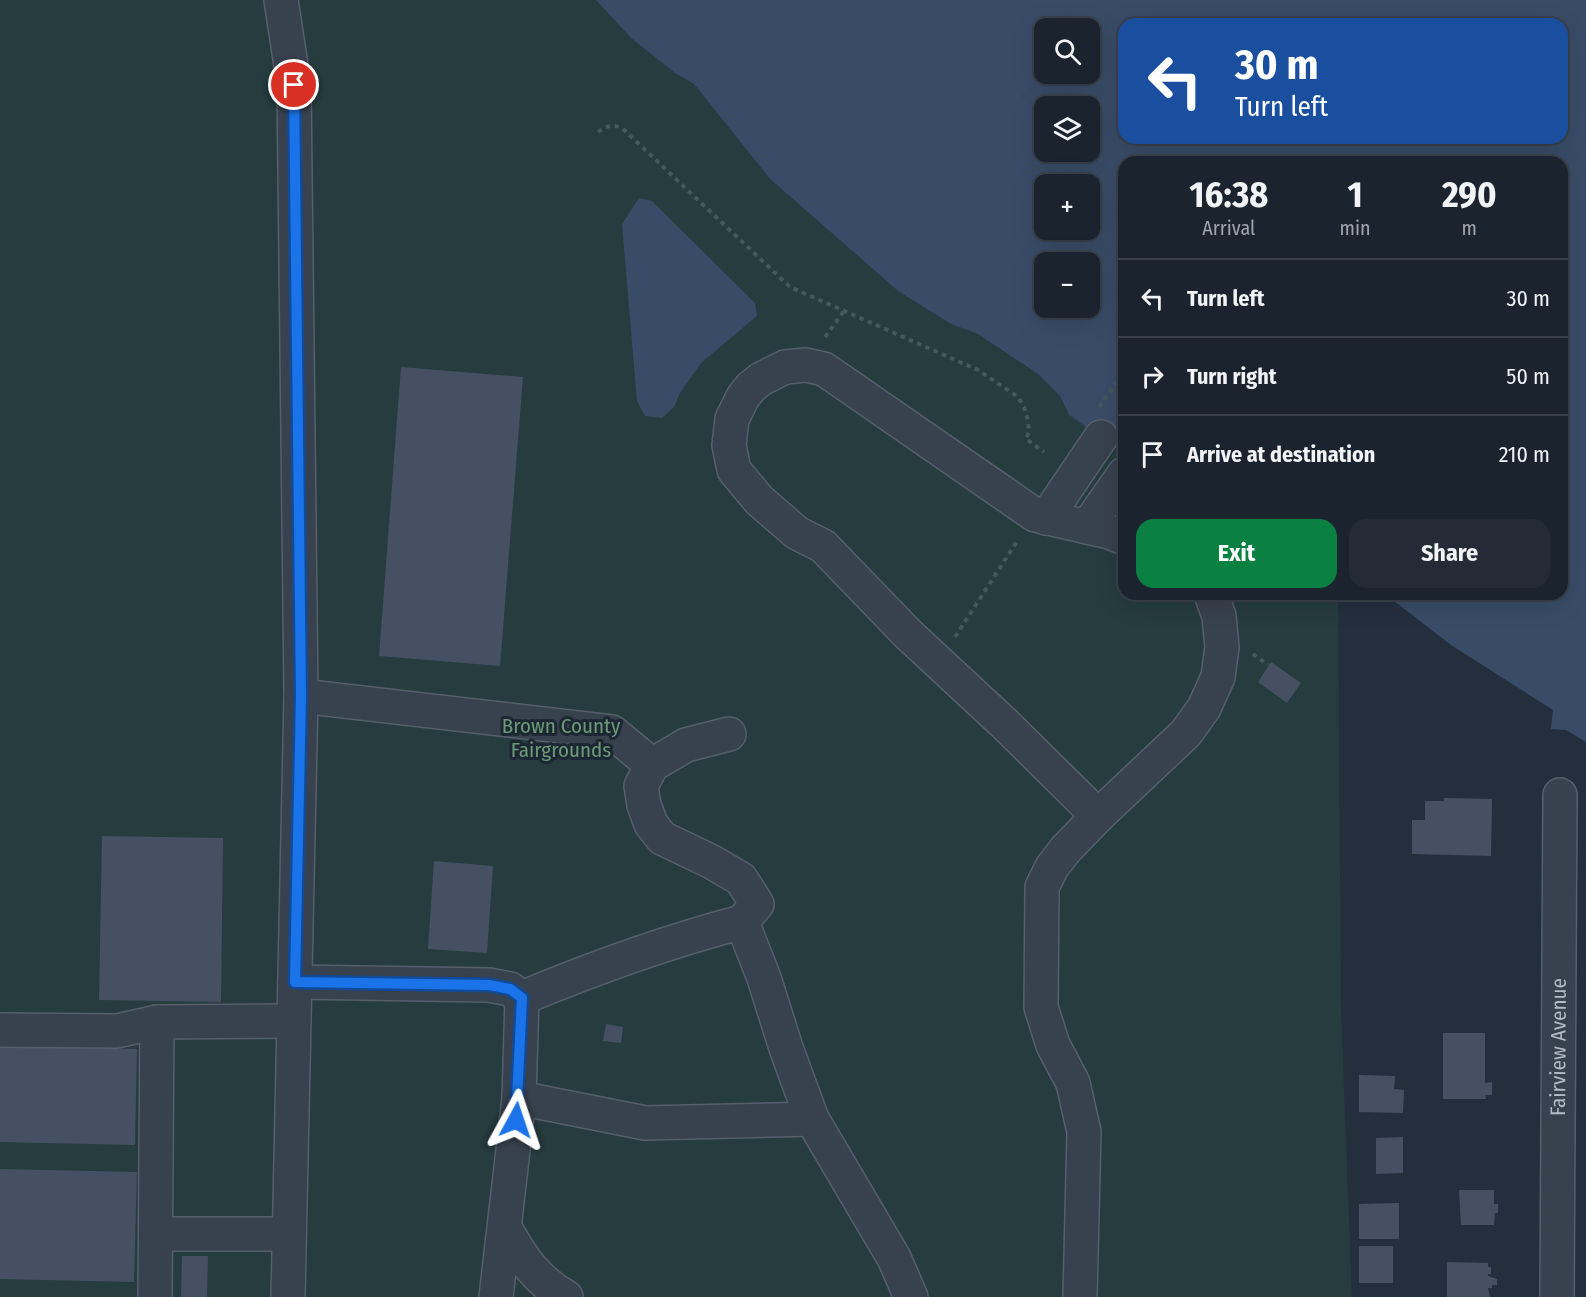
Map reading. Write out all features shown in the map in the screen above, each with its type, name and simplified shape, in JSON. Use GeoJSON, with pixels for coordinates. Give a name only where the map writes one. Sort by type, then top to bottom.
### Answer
{"type":"FeatureCollection","features":[{"type":"Feature","properties":{"kind":"street"},"geometry":{"type":"LineString","coordinates":[[281,0],[294,85],[301,696],[288,1297]]}},
{"type":"Feature","properties":{"kind":"street"},"geometry":{"type":"LineString","coordinates":[[1098,816],[1006,725],[908,634],[823,546],[797,532],[759,500],[734,470],[729,444],[732,419],[751,387],[774,372],[796,365],[824,369],[1040,516],[1118,536]]}},
{"type":"Feature","properties":{"kind":"street"},"geometry":{"type":"LineString","coordinates":[[1040,516],[1099,424]]}},
{"type":"Feature","properties":{"kind":"street"},"geometry":{"type":"LineString","coordinates":[[1087,527],[1118,483]]}},
{"type":"Feature","properties":{"kind":"street"},"geometry":{"type":"LineString","coordinates":[[1080,1297],[1084,1132],[1073,1083],[1053,1045],[1041,1007],[1042,887],[1052,867],[1098,816],[1186,733],[1204,708],[1218,677],[1222,647],[1219,616],[1212,600]]}},
{"type":"Feature","properties":{"kind":"street"},"geometry":{"type":"LineString","coordinates":[[301,696],[612,732],[652,765]]}},
{"type":"Feature","properties":{"kind":"street"},"geometry":{"type":"LineString","coordinates":[[522,998],[606,964],[741,922],[757,904],[741,879],[662,838],[651,824],[640,786],[652,765],[686,745],[729,734]]}},
{"type":"Feature","properties":{"kind":"street","name":"Fairview Avenue"},"geometry":{"type":"LineString","coordinates":[[1557,1297],[1560,795]]}},
{"type":"Feature","properties":{"kind":"street"},"geometry":{"type":"LineString","coordinates":[[741,922],[764,978],[812,1119],[894,1258],[911,1297]]}},
{"type":"Feature","properties":{"kind":"street"},"geometry":{"type":"LineString","coordinates":[[295,982],[489,985],[510,989],[522,998]]}},
{"type":"Feature","properties":{"kind":"street"},"geometry":{"type":"LineString","coordinates":[[496,1297],[519,1098],[522,998]]}},
{"type":"Feature","properties":{"kind":"street"},"geometry":{"type":"LineString","coordinates":[[0,1030],[117,1031],[157,1022],[294,1021]]}},
{"type":"Feature","properties":{"kind":"street"},"geometry":{"type":"LineString","coordinates":[[155,1297],[157,1022]]}},
{"type":"Feature","properties":{"kind":"street"},"geometry":{"type":"LineString","coordinates":[[519,1098],[645,1123],[812,1119]]}},
{"type":"Feature","properties":{"kind":"street"},"geometry":{"type":"LineString","coordinates":[[505,1228],[523,1261],[551,1289],[566,1297]]}},
{"type":"Feature","properties":{"kind":"street"},"geometry":{"type":"LineString","coordinates":[[156,1234],[289,1234]]}},
{"type":"Feature","properties":{"kind":"path"},"geometry":{"type":"LineString","coordinates":[[598,132],[605,127],[615,125],[622,128],[790,287],[978,370],[1018,397],[1028,421],[1029,432],[1026,439],[1044,452]]}},
{"type":"Feature","properties":{"kind":"path"},"geometry":{"type":"LineString","coordinates":[[1099,424],[1118,384]]}},
{"type":"Feature","properties":{"kind":"path"},"geometry":{"type":"LineString","coordinates":[[953,640],[1040,516]]}},
{"type":"Feature","properties":{"kind":"green space","name":"Brown County Fairgrounds"},"geometry":{"type":"Polygon","coordinates":[[[0,0],[596,0],[631,38],[675,73],[694,84],[770,179],[898,291],[951,324],[978,334],[1038,374],[1060,396],[1069,415],[1118,449],[1118,600],[1338,600],[1341,1008],[1352,1297],[0,1297],[0,0]]]}},
{"type":"Feature","properties":{"kind":"water"},"geometry":{"type":"Polygon","coordinates":[[[596,0],[1586,0],[1586,742],[1566,730],[1551,729],[1553,710],[1451,645],[1393,600],[1568,600],[1568,156],[1118,156],[1118,449],[1069,415],[1060,396],[1038,374],[978,334],[951,324],[898,291],[770,179],[694,84],[675,73],[631,38],[596,0]]]}},
{"type":"Feature","properties":{"kind":"water"},"geometry":{"type":"Polygon","coordinates":[[[639,198],[652,201],[755,303],[757,316],[701,363],[680,393],[674,407],[662,418],[645,416],[637,401],[622,224],[639,198]]]}},
{"type":"Feature","properties":{"kind":"building"},"geometry":{"type":"Polygon","coordinates":[[[401,367],[523,377],[500,666],[379,656],[401,367]]]}},
{"type":"Feature","properties":{"kind":"building"},"geometry":{"type":"Polygon","coordinates":[[[1271,662],[1301,683],[1287,703],[1258,682],[1271,662]]]}},
{"type":"Feature","properties":{"kind":"building"},"geometry":{"type":"Polygon","coordinates":[[[1444,798],[1492,799],[1491,856],[1412,854],[1412,820],[1425,820],[1425,801],[1444,801],[1444,798]]]}},
{"type":"Feature","properties":{"kind":"building"},"geometry":{"type":"Polygon","coordinates":[[[102,836],[223,838],[221,1002],[99,1000],[102,836]]]}},
{"type":"Feature","properties":{"kind":"building"},"geometry":{"type":"Polygon","coordinates":[[[434,861],[493,866],[487,953],[428,949],[434,861]]]}},
{"type":"Feature","properties":{"kind":"building"},"geometry":{"type":"Polygon","coordinates":[[[606,1024],[623,1027],[621,1043],[603,1041],[606,1024]]]}},
{"type":"Feature","properties":{"kind":"building"},"geometry":{"type":"Polygon","coordinates":[[[1443,1033],[1485,1033],[1485,1083],[1492,1082],[1492,1095],[1485,1095],[1486,1099],[1443,1099],[1443,1033]]]}},
{"type":"Feature","properties":{"kind":"building"},"geometry":{"type":"Polygon","coordinates":[[[0,1046],[137,1049],[135,1145],[0,1142],[0,1046]]]}},
{"type":"Feature","properties":{"kind":"building"},"geometry":{"type":"Polygon","coordinates":[[[1359,1075],[1395,1076],[1394,1089],[1404,1090],[1403,1113],[1359,1112],[1359,1075]]]}},
{"type":"Feature","properties":{"kind":"building"},"geometry":{"type":"Polygon","coordinates":[[[1403,1137],[1403,1173],[1376,1174],[1376,1138],[1403,1137]]]}},
{"type":"Feature","properties":{"kind":"building"},"geometry":{"type":"Polygon","coordinates":[[[0,1169],[137,1172],[134,1282],[0,1279],[0,1169]]]}},
{"type":"Feature","properties":{"kind":"building"},"geometry":{"type":"Polygon","coordinates":[[[1459,1190],[1494,1190],[1494,1204],[1498,1204],[1498,1213],[1495,1213],[1494,1225],[1461,1225],[1459,1190]]]}},
{"type":"Feature","properties":{"kind":"building"},"geometry":{"type":"Polygon","coordinates":[[[1399,1203],[1399,1239],[1359,1239],[1359,1204],[1399,1203]]]}},
{"type":"Feature","properties":{"kind":"building"},"geometry":{"type":"Polygon","coordinates":[[[1359,1246],[1393,1246],[1393,1283],[1359,1283],[1359,1246]]]}},
{"type":"Feature","properties":{"kind":"building"},"geometry":{"type":"Polygon","coordinates":[[[182,1256],[208,1256],[207,1297],[181,1297],[182,1256]]]}},
{"type":"Feature","properties":{"kind":"building"},"geometry":{"type":"Polygon","coordinates":[[[1447,1262],[1488,1263],[1488,1267],[1491,1267],[1491,1274],[1488,1276],[1497,1279],[1497,1285],[1488,1288],[1490,1297],[1447,1297],[1447,1262]]]}},
{"type":"Feature","properties":{"kind":"route"},"geometry":{"type":"LineString","coordinates":[[294,85],[301,696],[295,982],[489,985],[510,989],[522,998],[519,1098],[516,1120]]}}]}
